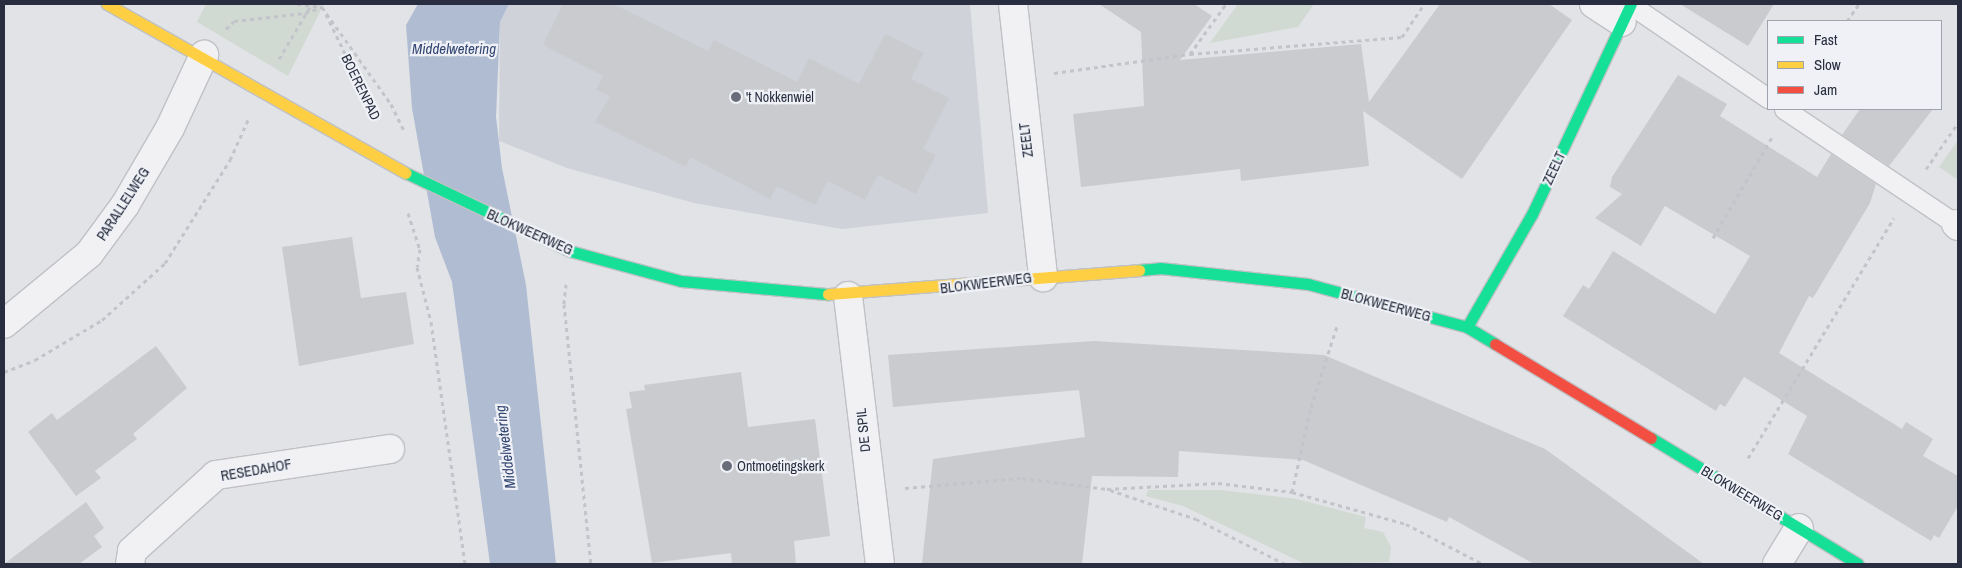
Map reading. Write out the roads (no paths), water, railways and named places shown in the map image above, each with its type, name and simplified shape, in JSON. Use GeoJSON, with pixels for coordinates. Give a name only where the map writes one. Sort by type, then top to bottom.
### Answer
{"type":"FeatureCollection","features":[{"type":"Feature","properties":{"kind":"street","name":"BLOKWEERWEG"},"geometry":{"type":"LineString","coordinates":[[107,4],[204,55],[402,171],[524,231],[570,251],[681,281],[848,296],[1042,276],[1160,268],[1308,284],[1467,326],[1858,564]]}},
{"type":"Feature","properties":{"kind":"street","name":"ZEELT"},"geometry":{"type":"LineString","coordinates":[[1013,4],[1019,78],[1042,276]]}},
{"type":"Feature","properties":{"kind":"street"},"geometry":{"type":"LineString","coordinates":[[1594,4],[1628,10]]}},
{"type":"Feature","properties":{"kind":"street","name":"ZEELT"},"geometry":{"type":"LineString","coordinates":[[1467,326],[1532,214],[1628,10]]}},
{"type":"Feature","properties":{"kind":"street","name":"PARALLELWEG"},"geometry":{"type":"LineString","coordinates":[[4,324],[89,254],[125,205],[170,128],[204,55]]}},
{"type":"Feature","properties":{"kind":"street","name":"DE SPIL"},"geometry":{"type":"LineString","coordinates":[[848,296],[869,493],[880,564]]}},
{"type":"Feature","properties":{"kind":"street","name":"RESEDAHOF"},"geometry":{"type":"LineString","coordinates":[[130,564],[132,551],[216,475],[390,449]]}},
{"type":"Feature","properties":{"kind":"street"},"geometry":{"type":"LineString","coordinates":[[1777,564],[1799,528]]}},
{"type":"Feature","properties":{"kind":"lane"},"geometry":{"type":"LineString","coordinates":[[1628,10],[1767,97]]}},
{"type":"Feature","properties":{"kind":"lane"},"geometry":{"type":"LineString","coordinates":[[1786,110],[1957,225]]}},
{"type":"Feature","properties":{"kind":"water","name":"Middelwetering"},"geometry":{"type":"Polygon","coordinates":[[[418,4],[509,4],[500,22],[496,117],[502,168],[526,285],[556,564],[490,564],[452,282],[435,237],[412,108],[406,25],[418,4]]]}},
{"type":"Feature","properties":{"kind":"place","name":"'t Nokkenwiel"},"geometry":{"type":"Point","coordinates":[736,97]}},
{"type":"Feature","properties":{"kind":"place","name":"Ontmoetingskerk"},"geometry":{"type":"Point","coordinates":[727,466]}}]}
